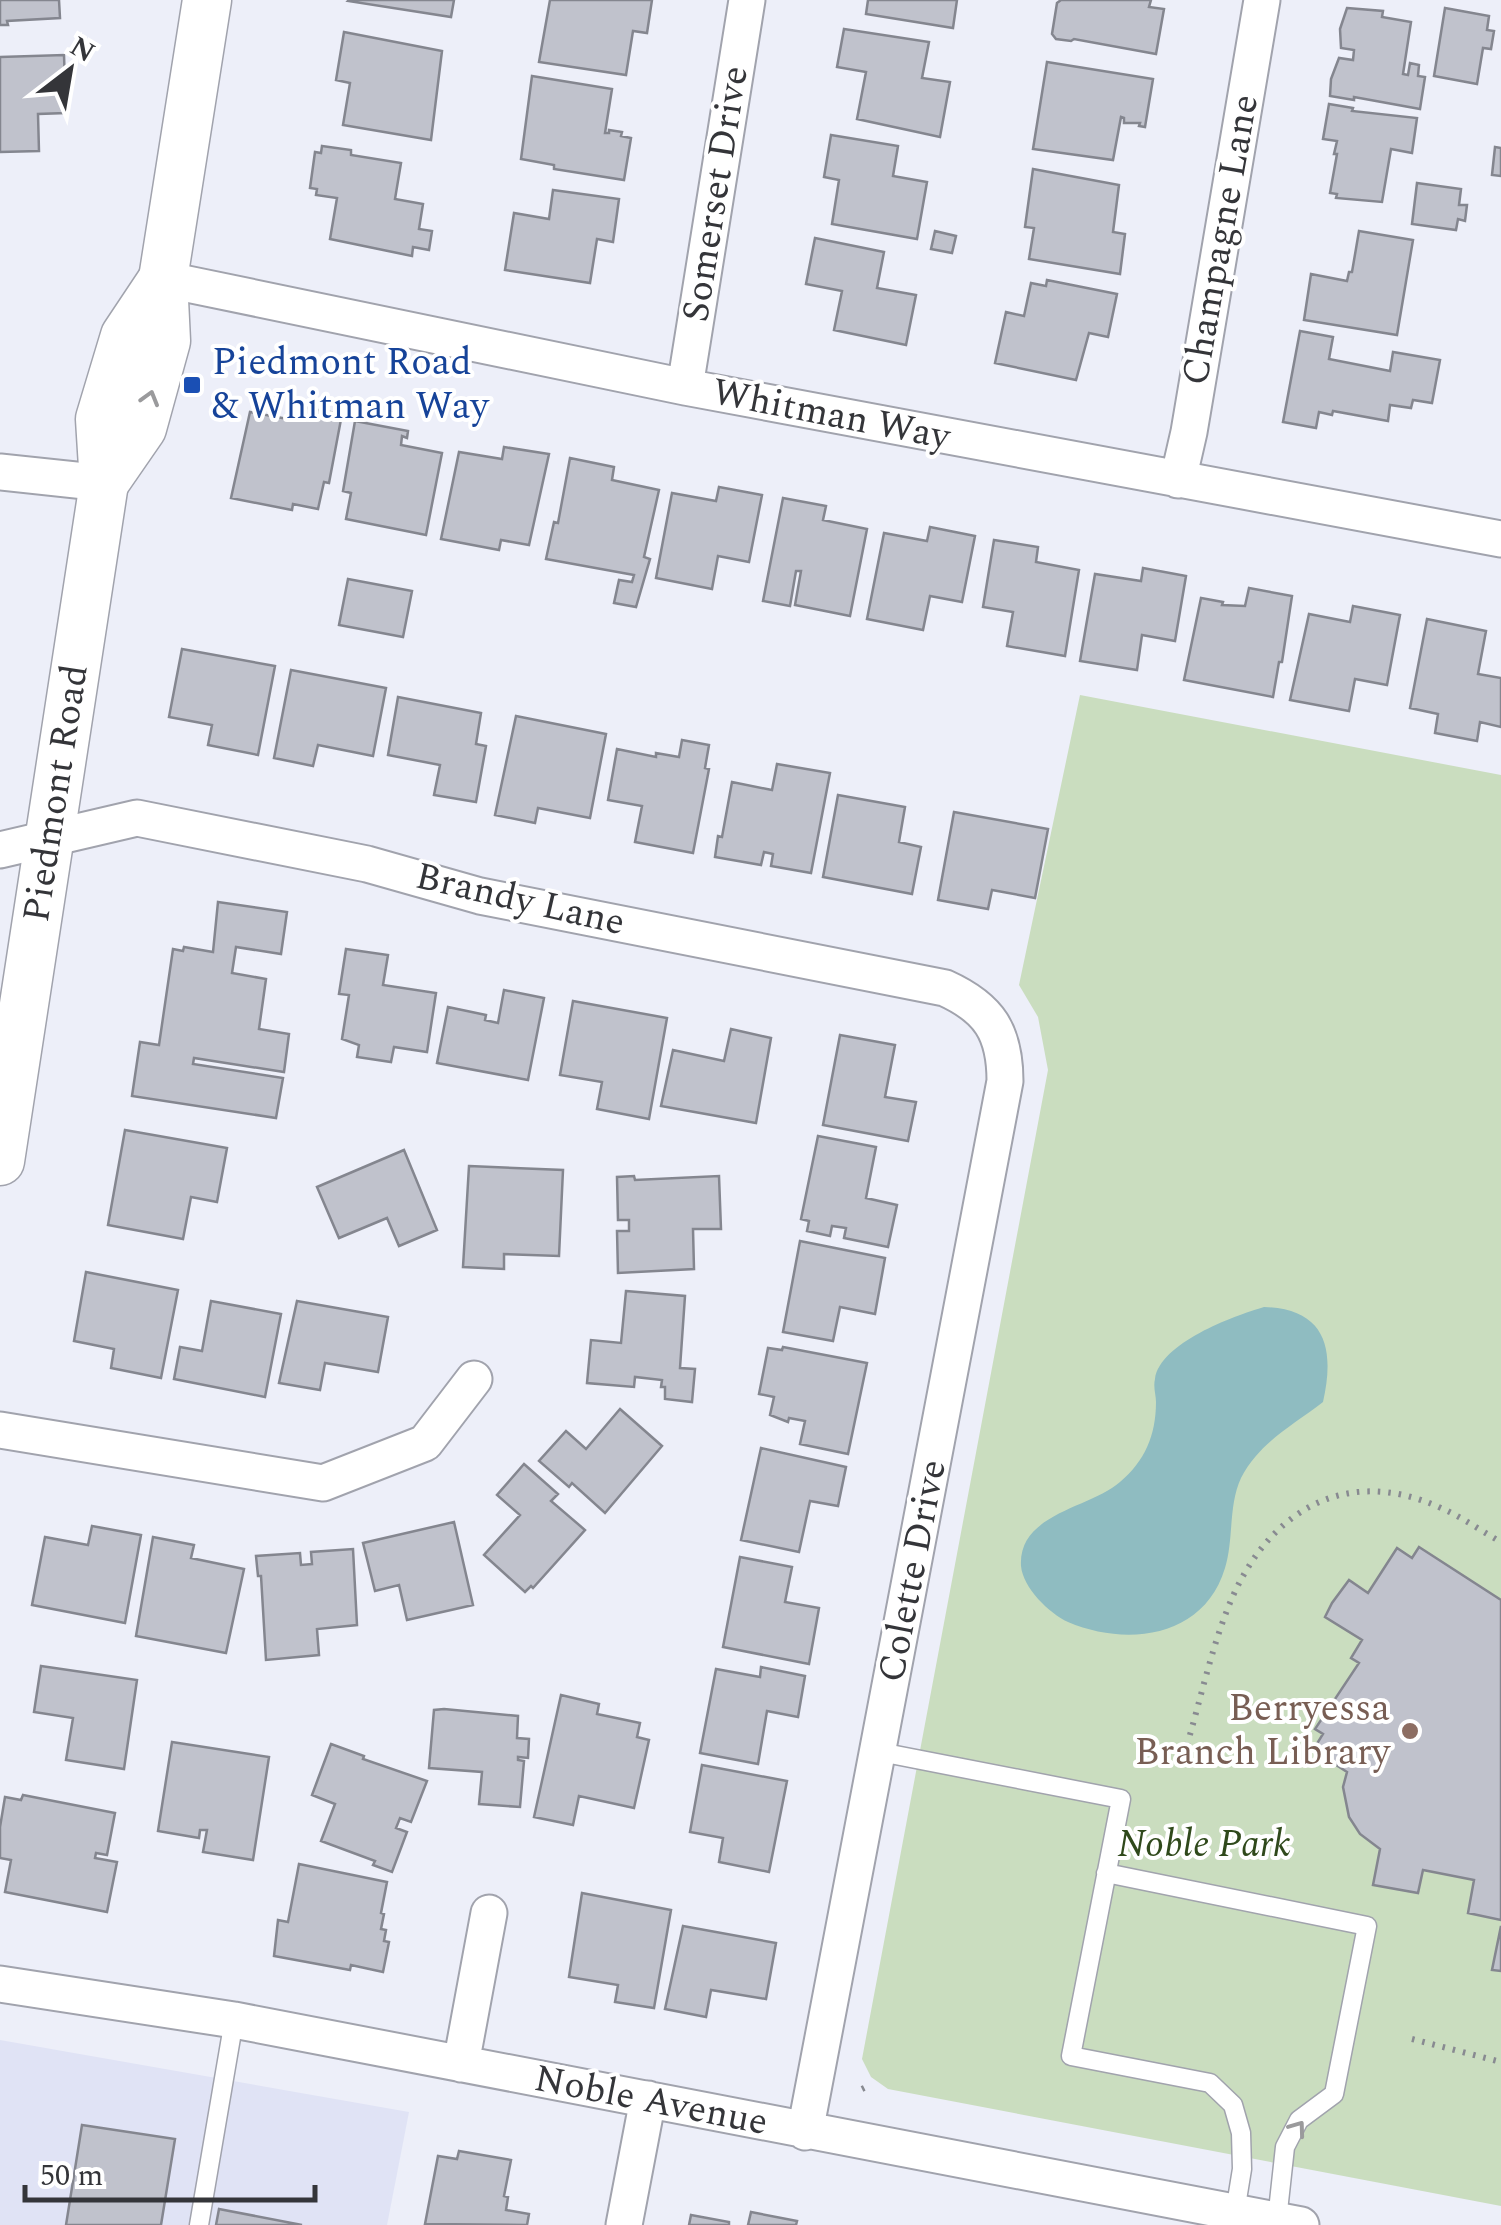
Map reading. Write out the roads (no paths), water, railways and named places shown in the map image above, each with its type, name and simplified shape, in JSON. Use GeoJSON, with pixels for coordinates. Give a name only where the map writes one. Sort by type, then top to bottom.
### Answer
{"type":"FeatureCollection","features":[{"type":"Feature","properties":{"kind":"main road","name":"Piedmont Road"},"geometry":{"type":"LineString","coordinates":[[0,1161],[104,483],[100,419],[124,336],[163,279],[207,0]]}},
{"type":"Feature","properties":{"kind":"street","name":"Somerset Drive"},"geometry":{"type":"LineString","coordinates":[[685,387],[747,0]]}},
{"type":"Feature","properties":{"kind":"street","name":"Champagne Lane"},"geometry":{"type":"LineString","coordinates":[[1178,480],[1262,0]]}},
{"type":"Feature","properties":{"kind":"street","name":"Whitman Way"},"geometry":{"type":"LineString","coordinates":[[163,279],[685,387],[1501,538]]}},
{"type":"Feature","properties":{"kind":"street"},"geometry":{"type":"LineString","coordinates":[[0,472],[104,483]]}},
{"type":"Feature","properties":{"kind":"street","name":"Brandy Lane"},"geometry":{"type":"LineString","coordinates":[[0,850],[137,818],[368,864],[480,896],[945,988],[967,998],[985,1013]]}},
{"type":"Feature","properties":{"kind":"street","name":"Colette Drive"},"geometry":{"type":"LineString","coordinates":[[805,2132],[1005,1081],[1002,1045],[985,1013]]}},
{"type":"Feature","properties":{"kind":"street"},"geometry":{"type":"LineString","coordinates":[[0,1430],[323,1483],[425,1443],[474,1378]]}},
{"type":"Feature","properties":{"kind":"street"},"geometry":{"type":"LineString","coordinates":[[461,2064],[489,1913]]}},
{"type":"Feature","properties":{"kind":"street","name":"Noble Avenue"},"geometry":{"type":"LineString","coordinates":[[0,1984],[234,2020],[1289,2223]]}},
{"type":"Feature","properties":{"kind":"street"},"geometry":{"type":"LineString","coordinates":[[624,2225],[648,2100]]}},
{"type":"Feature","properties":{"kind":"lane"},"geometry":{"type":"LineString","coordinates":[[880,1752],[1121,1799],[1071,2056],[1210,2083],[1233,2104],[1241,2134],[1242,2169],[1235,2212]]}},
{"type":"Feature","properties":{"kind":"lane"},"geometry":{"type":"LineString","coordinates":[[1106,1873],[1367,1926],[1334,2094],[1299,2120],[1284,2148],[1289,2223]]}},
{"type":"Feature","properties":{"kind":"lane"},"geometry":{"type":"LineString","coordinates":[[199,2225],[234,2020]]}},
{"type":"Feature","properties":{"kind":"place","name":"Piedmont Road & Whitman Way"},"geometry":{"type":"Point","coordinates":[192,385]}},
{"type":"Feature","properties":{"kind":"place","name":"Berryessa Branch Library"},"geometry":{"type":"Point","coordinates":[1410,1731]}},
{"type":"Feature","properties":{"kind":"park label","name":"Noble Park"},"geometry":{"type":"Point","coordinates":[1204,1845]}}]}
